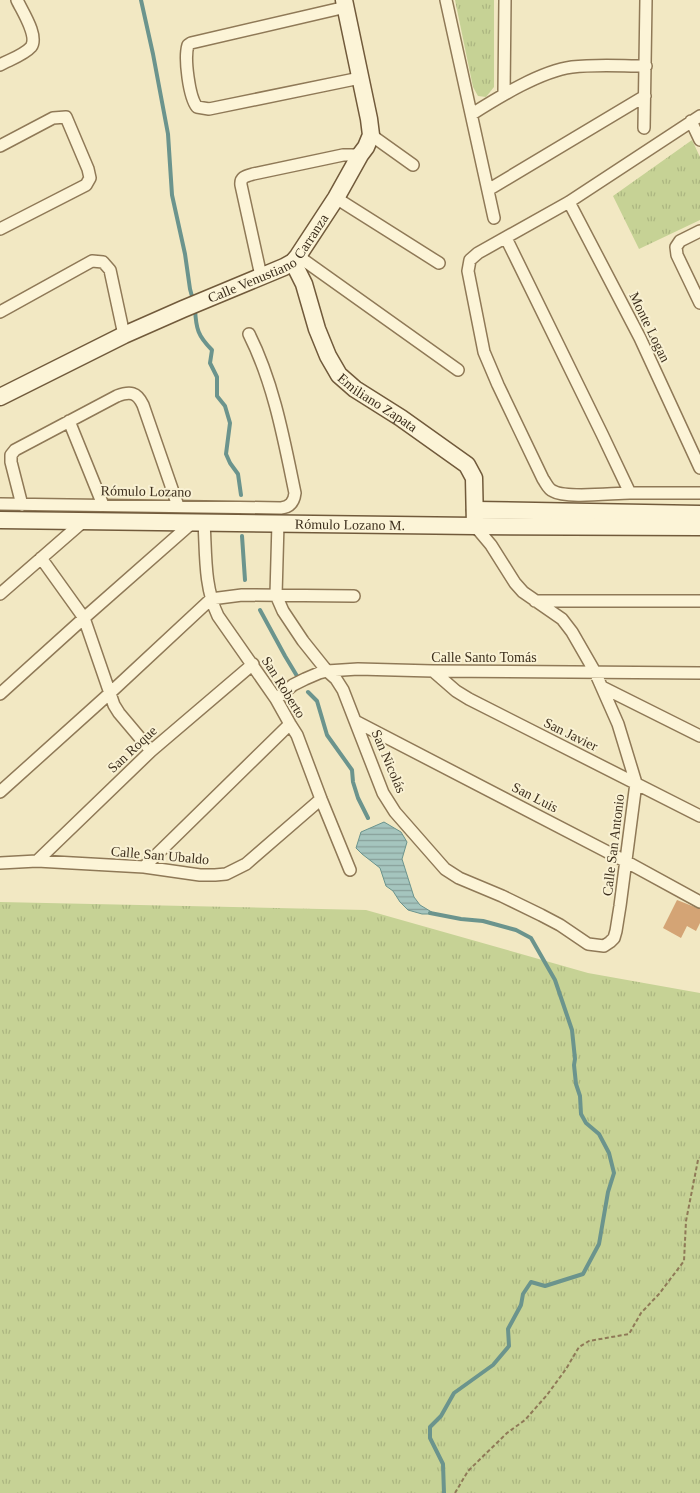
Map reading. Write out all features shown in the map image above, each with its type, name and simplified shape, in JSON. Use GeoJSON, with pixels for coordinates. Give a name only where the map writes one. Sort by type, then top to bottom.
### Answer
{"type":"FeatureCollection","features":[{"type":"Feature","properties":{"kind":"street"},"geometry":{"type":"LineString","coordinates":[[0,65],[27,51],[33,43],[33,34],[17,0]]}},
{"type":"Feature","properties":{"kind":"street"},"geometry":{"type":"LineString","coordinates":[[446,0],[494,218]]}},
{"type":"Feature","properties":{"kind":"street"},"geometry":{"type":"LineString","coordinates":[[504,94],[505,0]]}},
{"type":"Feature","properties":{"kind":"street"},"geometry":{"type":"LineString","coordinates":[[644,128],[646,0]]}},
{"type":"Feature","properties":{"kind":"street"},"geometry":{"type":"LineString","coordinates":[[360,78],[209,110],[202,109],[197,107],[192,98],[187,48],[188,45],[195,42],[345,4],[369,119],[371,135],[414,165]]}},
{"type":"Feature","properties":{"kind":"street"},"geometry":{"type":"LineString","coordinates":[[472,114],[504,94],[564,68],[646,66]]}},
{"type":"Feature","properties":{"kind":"street"},"geometry":{"type":"LineString","coordinates":[[488,190],[645,96]]}},
{"type":"Feature","properties":{"kind":"street"},"geometry":{"type":"LineString","coordinates":[[0,146],[54,118],[66,117],[90,178],[86,185],[0,229]]}},
{"type":"Feature","properties":{"kind":"street"},"geometry":{"type":"LineString","coordinates":[[700,140],[695,119],[569,202],[478,253],[470,260],[468,266],[468,277],[488,365],[549,488],[563,494],[575,495],[700,493]]}},
{"type":"Feature","properties":{"kind":"street","name":"Calle Venustiano Carranza"},"geometry":{"type":"LineString","coordinates":[[0,397],[124,335],[262,276],[295,259],[336,198],[371,135]]}},
{"type":"Feature","properties":{"kind":"street"},"geometry":{"type":"LineString","coordinates":[[262,276],[241,179],[253,174],[343,154],[360,155]]}},
{"type":"Feature","properties":{"kind":"street"},"geometry":{"type":"LineString","coordinates":[[336,198],[439,263]]}},
{"type":"Feature","properties":{"kind":"street","name":"Monte Logan"},"geometry":{"type":"LineString","coordinates":[[569,202],[640,338],[700,468]]}},
{"type":"Feature","properties":{"kind":"street"},"geometry":{"type":"LineString","coordinates":[[700,231],[680,241],[676,247],[700,303]]}},
{"type":"Feature","properties":{"kind":"street"},"geometry":{"type":"LineString","coordinates":[[506,238],[630,493]]}},
{"type":"Feature","properties":{"kind":"street"},"geometry":{"type":"LineString","coordinates":[[295,259],[458,370]]}},
{"type":"Feature","properties":{"kind":"street","name":"Emiliano Zapata"},"geometry":{"type":"LineString","coordinates":[[295,259],[317,330],[336,370],[355,389],[401,418],[467,465],[474,478],[475,518]]}},
{"type":"Feature","properties":{"kind":"street"},"geometry":{"type":"LineString","coordinates":[[0,312],[92,261],[98,261],[103,262],[110,270],[124,335]]}},
{"type":"Feature","properties":{"kind":"street","name":"Rómulo Lozano"},"geometry":{"type":"LineString","coordinates":[[0,504],[286,508],[294,500],[295,494],[269,381],[249,334]]}},
{"type":"Feature","properties":{"kind":"street"},"geometry":{"type":"LineString","coordinates":[[22,505],[12,467],[11,455],[18,447],[117,396],[133,392],[143,405],[178,506]]}},
{"type":"Feature","properties":{"kind":"street"},"geometry":{"type":"LineString","coordinates":[[69,422],[103,506]]}},
{"type":"Feature","properties":{"kind":"street"},"geometry":{"type":"LineString","coordinates":[[475,518],[700,514]]}},
{"type":"Feature","properties":{"kind":"street","name":"Rómulo Lozano M."},"geometry":{"type":"LineString","coordinates":[[0,520],[278,523],[475,518],[700,527]]}},
{"type":"Feature","properties":{"kind":"street","name":"Calle San Antonio"},"geometry":{"type":"LineString","coordinates":[[475,518],[515,583],[523,592],[562,619],[584,650],[618,724],[636,783],[616,931],[614,938],[604,946]]}},
{"type":"Feature","properties":{"kind":"street"},"geometry":{"type":"LineString","coordinates":[[0,594],[85,520]]}},
{"type":"Feature","properties":{"kind":"street"},"geometry":{"type":"LineString","coordinates":[[0,694],[84,618],[199,522]]}},
{"type":"Feature","properties":{"kind":"street","name":"San Roberto"},"geometry":{"type":"LineString","coordinates":[[199,522],[210,599],[218,616],[253,664],[298,736],[350,870]]}},
{"type":"Feature","properties":{"kind":"street","name":"San Nicolás"},"geometry":{"type":"LineString","coordinates":[[278,523],[276,595],[292,626],[327,671],[336,679],[355,721],[383,793],[395,812],[445,869],[459,878],[541,915],[588,944],[604,946]]}},
{"type":"Feature","properties":{"kind":"street"},"geometry":{"type":"LineString","coordinates":[[41,558],[84,618],[114,705],[119,714],[151,751]]}},
{"type":"Feature","properties":{"kind":"street"},"geometry":{"type":"LineString","coordinates":[[0,792],[110,693],[210,599],[242,595],[354,596]]}},
{"type":"Feature","properties":{"kind":"street"},"geometry":{"type":"LineString","coordinates":[[535,600],[700,601]]}},
{"type":"Feature","properties":{"kind":"street","name":"San Roque"},"geometry":{"type":"LineString","coordinates":[[36,861],[151,751],[253,664]]}},
{"type":"Feature","properties":{"kind":"street","name":"Calle Santo Tomás"},"geometry":{"type":"LineString","coordinates":[[276,699],[305,679],[327,671],[358,669],[700,673]]}},
{"type":"Feature","properties":{"kind":"street","name":"San Javier"},"geometry":{"type":"LineString","coordinates":[[433,671],[451,687],[469,699],[700,816]]}},
{"type":"Feature","properties":{"kind":"street"},"geometry":{"type":"LineString","coordinates":[[602,687],[700,736]]}},
{"type":"Feature","properties":{"kind":"street","name":"San Luis"},"geometry":{"type":"LineString","coordinates":[[355,721],[626,861],[700,902]]}},
{"type":"Feature","properties":{"kind":"street"},"geometry":{"type":"LineString","coordinates":[[144,867],[290,724]]}},
{"type":"Feature","properties":{"kind":"street","name":"Calle San Ubaldo"},"geometry":{"type":"LineString","coordinates":[[0,863],[36,861],[144,867],[200,875],[226,874],[246,864],[321,799]]}},
{"type":"Feature","properties":{"kind":"path"},"geometry":{"type":"LineString","coordinates":[[455,1493],[468,1472],[507,1433],[525,1420],[566,1368],[579,1347],[589,1341],[629,1334],[641,1313],[659,1294],[684,1261],[686,1220],[698,1160],[700,1158]]}},
{"type":"Feature","properties":{"kind":"green space"},"geometry":{"type":"Polygon","coordinates":[[[455,0],[494,0],[494,87],[486,97],[478,96],[473,87],[455,0]]]}},
{"type":"Feature","properties":{"kind":"green space"},"geometry":{"type":"Polygon","coordinates":[[[692,140],[700,157],[700,220],[639,249],[613,196],[692,140]]]}},
{"type":"Feature","properties":{"kind":"green space"},"geometry":{"type":"Polygon","coordinates":[[[0,902],[366,910],[588,973],[700,993],[700,1493],[0,1493],[0,902]]]}},
{"type":"Feature","properties":{"kind":"water"},"geometry":{"type":"Polygon","coordinates":[[[384,822],[401,832],[407,842],[402,859],[414,897],[420,905],[435,914],[422,914],[408,910],[393,891],[386,886],[380,868],[356,848],[361,832],[384,822]]]}},
{"type":"Feature","properties":{"kind":"building"},"geometry":{"type":"Polygon","coordinates":[[[677,900],[700,909],[700,923],[696,931],[687,926],[681,938],[663,928],[677,900]]]}},
{"type":"Feature","properties":{"kind":"waterway"},"geometry":{"type":"LineString","coordinates":[[141,0],[168,134],[172,195],[193,300]]}},
{"type":"Feature","properties":{"kind":"waterway"},"geometry":{"type":"LineString","coordinates":[[195,309],[199,332],[212,350],[210,363],[217,377],[217,396],[225,406],[230,423],[226,454],[238,474],[241,495]]}},
{"type":"Feature","properties":{"kind":"waterway"},"geometry":{"type":"LineString","coordinates":[[242,536],[245,580]]}},
{"type":"Feature","properties":{"kind":"waterway"},"geometry":{"type":"LineString","coordinates":[[260,610],[297,676]]}},
{"type":"Feature","properties":{"kind":"waterway"},"geometry":{"type":"LineString","coordinates":[[308,692],[317,701],[327,735],[352,770],[353,782],[358,798],[368,818]]}},
{"type":"Feature","properties":{"kind":"waterway"},"geometry":{"type":"LineString","coordinates":[[430,913],[483,921],[516,930],[531,938],[555,980],[572,1030],[576,1084],[580,1096],[581,1114],[586,1123],[599,1134],[609,1153],[614,1173],[608,1192],[599,1244],[583,1274],[545,1286],[531,1282],[523,1294],[521,1305],[508,1329],[509,1346],[493,1365],[454,1393],[441,1416],[430,1427],[430,1438],[443,1464],[444,1493]]}}]}
